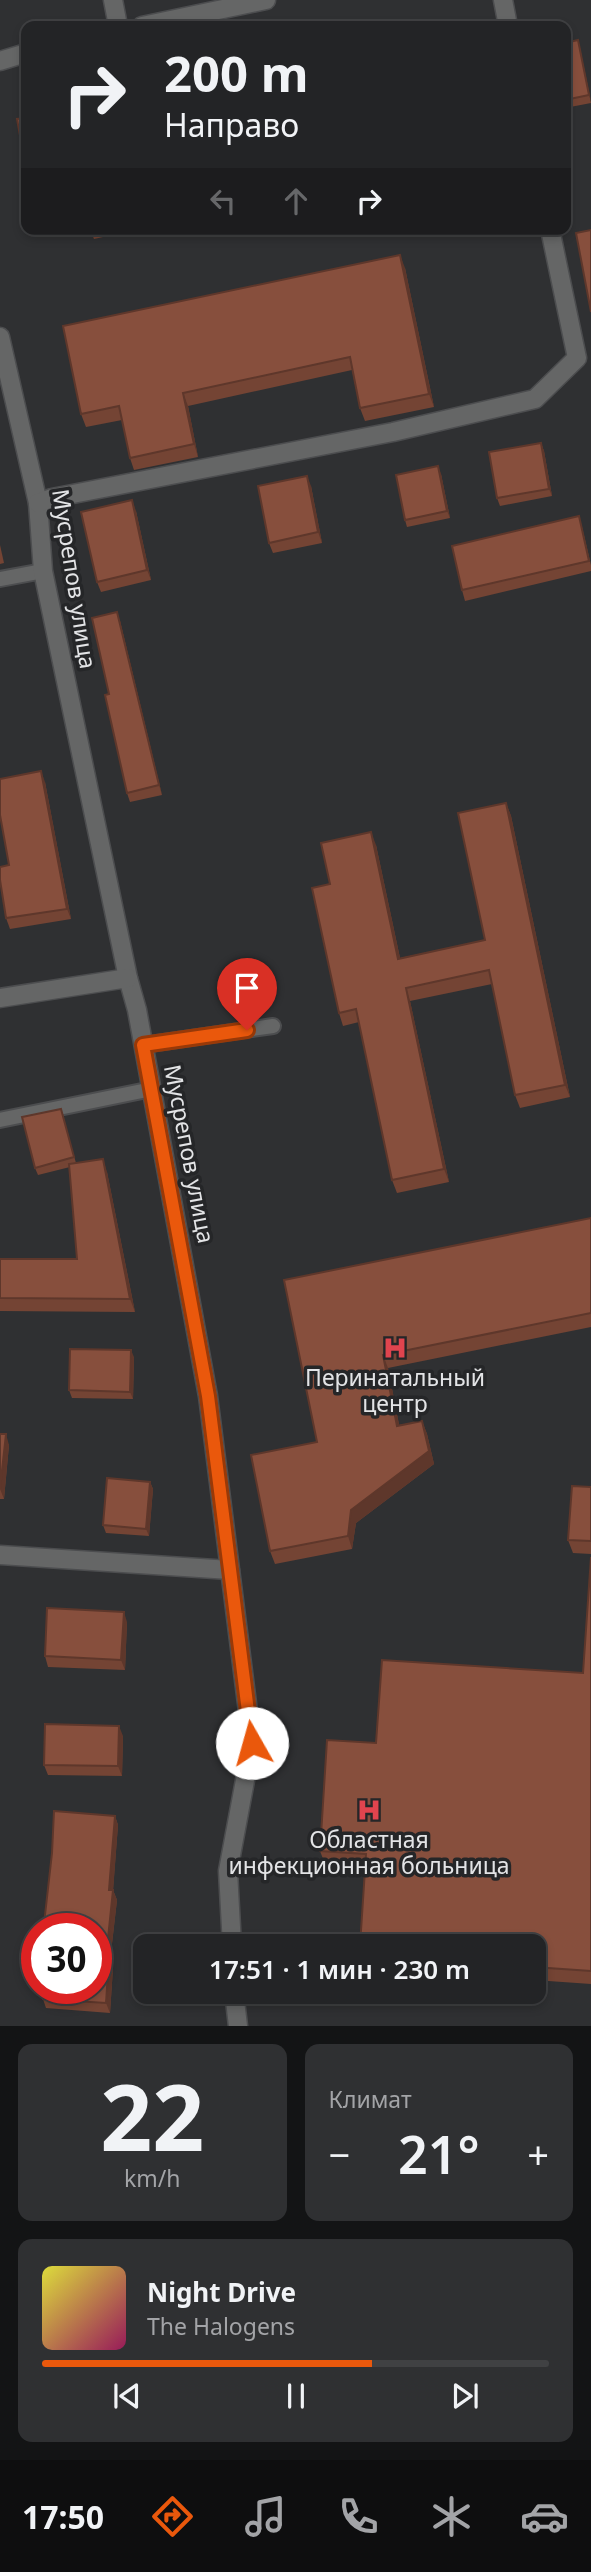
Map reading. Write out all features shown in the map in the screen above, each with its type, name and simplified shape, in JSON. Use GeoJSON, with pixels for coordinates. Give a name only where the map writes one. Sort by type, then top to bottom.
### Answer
{"type":"FeatureCollection","features":[{"type":"Feature","properties":{"kind":"street"},"geometry":{"type":"LineString","coordinates":[[113,0],[117,21]]}},
{"type":"Feature","properties":{"kind":"street"},"geometry":{"type":"LineString","coordinates":[[166,21],[266,0]]}},
{"type":"Feature","properties":{"kind":"street"},"geometry":{"type":"LineString","coordinates":[[503,0],[507,21]]}},
{"type":"Feature","properties":{"kind":"street"},"geometry":{"type":"LineString","coordinates":[[0,61],[21,55]]}},
{"type":"Feature","properties":{"kind":"street"},"geometry":{"type":"LineString","coordinates":[[38,503],[52,498],[393,432],[536,399],[577,358],[551,235]]}},
{"type":"Feature","properties":{"kind":"street","name":"Мусрепов улица"},"geometry":{"type":"LineString","coordinates":[[0,338],[38,503],[43,571],[152,1089],[208,1396],[252,1743],[228,1871],[231,1934]]}},
{"type":"Feature","properties":{"kind":"street"},"geometry":{"type":"LineString","coordinates":[[0,998],[128,978]]}},
{"type":"Feature","properties":{"kind":"street"},"geometry":{"type":"LineString","coordinates":[[0,1556],[230,1570]]}},
{"type":"Feature","properties":{"kind":"street"},"geometry":{"type":"LineString","coordinates":[[235,2004],[238,2026]]}},
{"type":"Feature","properties":{"kind":"lane"},"geometry":{"type":"LineString","coordinates":[[0,579],[43,571]]}},
{"type":"Feature","properties":{"kind":"lane"},"geometry":{"type":"LineString","coordinates":[[143,1045],[273,1026]]}},
{"type":"Feature","properties":{"kind":"lane"},"geometry":{"type":"LineString","coordinates":[[0,1120],[152,1089]]}},
{"type":"Feature","properties":{"kind":"building"},"geometry":{"type":"Polygon","coordinates":[[[578,40],[589,95],[571,99],[571,42],[578,40]]]}},
{"type":"Feature","properties":{"kind":"building"},"geometry":{"type":"Polygon","coordinates":[[[17,119],[21,119],[21,141],[17,119]]]}},
{"type":"Feature","properties":{"kind":"building"},"geometry":{"type":"Polygon","coordinates":[[[591,230],[591,312],[576,233],[591,230]]]}},
{"type":"Feature","properties":{"kind":"building"},"geometry":{"type":"Polygon","coordinates":[[[400,255],[429,394],[360,408],[350,357],[183,393],[194,444],[130,458],[119,406],[81,414],[63,326],[400,255]]]}},
{"type":"Feature","properties":{"kind":"building"},"geometry":{"type":"Polygon","coordinates":[[[541,443],[549,489],[497,498],[489,452],[541,443]]]}},
{"type":"Feature","properties":{"kind":"building"},"geometry":{"type":"Polygon","coordinates":[[[438,466],[447,511],[405,520],[396,475],[438,466]]]}},
{"type":"Feature","properties":{"kind":"building"},"geometry":{"type":"Polygon","coordinates":[[[307,476],[318,532],[269,543],[258,486],[307,476]]]}},
{"type":"Feature","properties":{"kind":"building"},"geometry":{"type":"Polygon","coordinates":[[[132,500],[147,570],[97,582],[81,512],[132,500]]]}},
{"type":"Feature","properties":{"kind":"building"},"geometry":{"type":"Polygon","coordinates":[[[579,516],[589,561],[462,590],[452,546],[579,516]]]}},
{"type":"Feature","properties":{"kind":"building"},"geometry":{"type":"Polygon","coordinates":[[[117,612],[159,785],[127,793],[105,695],[109,694],[92,618],[117,612]]]}},
{"type":"Feature","properties":{"kind":"building"},"geometry":{"type":"Polygon","coordinates":[[[41,771],[67,909],[6,918],[0,867],[9,865],[0,815],[0,779],[41,771]]]}},
{"type":"Feature","properties":{"kind":"building"},"geometry":{"type":"Polygon","coordinates":[[[506,803],[565,1085],[515,1095],[489,970],[406,988],[444,1169],[392,1180],[356,1009],[339,1013],[312,888],[330,884],[321,843],[371,832],[398,959],[485,940],[458,813],[506,803]]]}},
{"type":"Feature","properties":{"kind":"building"},"geometry":{"type":"Polygon","coordinates":[[[61,1109],[74,1157],[35,1168],[22,1117],[61,1109]]]}},
{"type":"Feature","properties":{"kind":"building"},"geometry":{"type":"Polygon","coordinates":[[[103,1159],[130,1299],[0,1298],[0,1259],[77,1259],[69,1164],[103,1159]]]}},
{"type":"Feature","properties":{"kind":"building"},"geometry":{"type":"Polygon","coordinates":[[[591,1218],[591,1313],[383,1355],[397,1426],[422,1421],[429,1451],[351,1510],[348,1536],[270,1551],[251,1455],[317,1442],[284,1280],[591,1218]]]}},
{"type":"Feature","properties":{"kind":"building"},"geometry":{"type":"Polygon","coordinates":[[[70,1349],[131,1350],[130,1392],[69,1390],[70,1349]]]}},
{"type":"Feature","properties":{"kind":"building"},"geometry":{"type":"Polygon","coordinates":[[[0,1434],[6,1434],[0,1489],[0,1434]]]}},
{"type":"Feature","properties":{"kind":"building"},"geometry":{"type":"Polygon","coordinates":[[[107,1478],[150,1482],[146,1529],[103,1525],[107,1478]]]}},
{"type":"Feature","properties":{"kind":"building"},"geometry":{"type":"Polygon","coordinates":[[[572,1486],[591,1487],[591,1541],[568,1540],[572,1486]]]}},
{"type":"Feature","properties":{"kind":"building"},"geometry":{"type":"Polygon","coordinates":[[[591,1557],[591,1971],[546,1968],[546,1934],[361,1934],[366,1854],[320,1851],[327,1740],[376,1743],[382,1660],[583,1673],[591,1557]]]}},
{"type":"Feature","properties":{"kind":"building"},"geometry":{"type":"Polygon","coordinates":[[[47,1608],[124,1612],[121,1660],[45,1656],[47,1608]]]}},
{"type":"Feature","properties":{"kind":"building"},"geometry":{"type":"Polygon","coordinates":[[[45,1724],[119,1726],[118,1766],[44,1765],[45,1724]]]}},
{"type":"Feature","properties":{"kind":"building"},"geometry":{"type":"Polygon","coordinates":[[[54,1811],[115,1816],[109,1890],[113,1890],[111,1913],[45,1913],[54,1811]]]}},
{"type":"Feature","properties":{"kind":"place","name":"Перинатальный центр"},"geometry":{"type":"Point","coordinates":[395,1348]}},
{"type":"Feature","properties":{"kind":"place","name":"Областная инфекционная больница"},"geometry":{"type":"Point","coordinates":[369,1810]}},
{"type":"Feature","properties":{"kind":"route"},"geometry":{"type":"LineString","coordinates":[[247,1030],[143,1045],[208,1396],[252,1743]]}}]}
